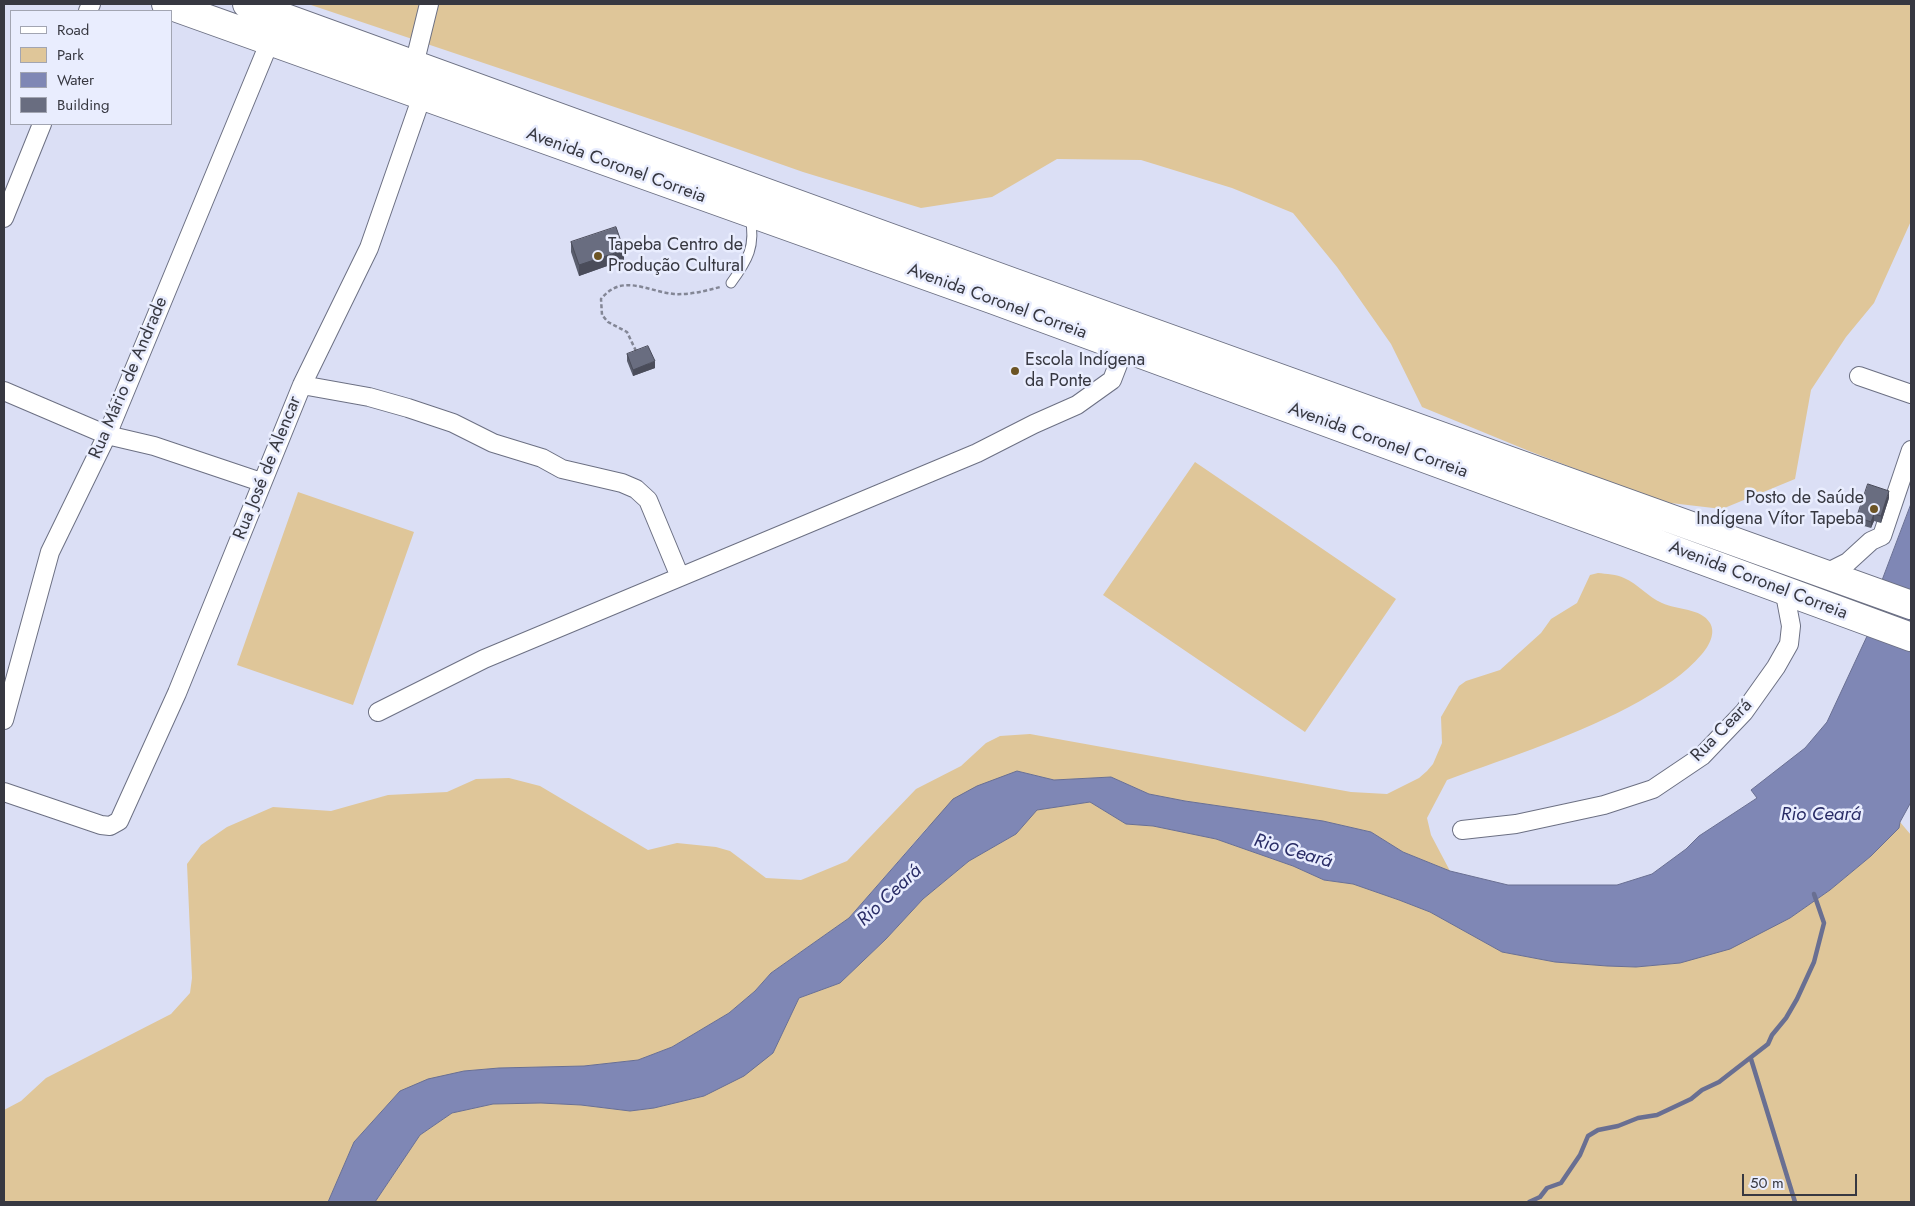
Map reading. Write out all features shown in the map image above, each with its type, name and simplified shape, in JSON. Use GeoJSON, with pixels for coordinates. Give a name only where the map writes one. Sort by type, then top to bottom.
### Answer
{"type":"FeatureCollection","features":[{"type":"Feature","properties":{"kind":"highway","name":"Avenida Coronel Correia"},"geometry":{"type":"LineString","coordinates":[[166,4],[994,300],[1911,637]]}},
{"type":"Feature","properties":{"kind":"highway","name":"Avenida Coronel Correia"},"geometry":{"type":"LineString","coordinates":[[247,4],[1911,605]]}},
{"type":"Feature","properties":{"kind":"street"},"geometry":{"type":"LineString","coordinates":[[414,65],[429,4]]}},
{"type":"Feature","properties":{"kind":"street","name":"Rua Mário de Andrade"},"geometry":{"type":"LineString","coordinates":[[4,720],[50,552],[107,435],[270,41]]}},
{"type":"Feature","properties":{"kind":"street","name":"Rua José de Alencar"},"geometry":{"type":"LineString","coordinates":[[4,792],[101,824],[110,826],[119,821],[177,693],[261,482],[302,385],[369,248],[422,96]]}},
{"type":"Feature","properties":{"kind":"street"},"geometry":{"type":"LineString","coordinates":[[4,218],[42,125]]}},
{"type":"Feature","properties":{"kind":"street"},"geometry":{"type":"LineString","coordinates":[[378,712],[484,659],[977,453],[1077,405],[1112,380],[1124,349]]}},
{"type":"Feature","properties":{"kind":"street"},"geometry":{"type":"LineString","coordinates":[[1859,376],[1911,394]]}},
{"type":"Feature","properties":{"kind":"street"},"geometry":{"type":"LineString","coordinates":[[302,385],[369,397],[408,408],[453,423],[493,443],[542,458],[562,469],[622,483],[636,489],[648,500],[680,577]]}},
{"type":"Feature","properties":{"kind":"street"},"geometry":{"type":"LineString","coordinates":[[4,391],[107,435],[154,446],[261,482]]}},
{"type":"Feature","properties":{"kind":"street"},"geometry":{"type":"LineString","coordinates":[[1824,574],[1848,562],[1870,541],[1882,536],[1911,450]]}},
{"type":"Feature","properties":{"kind":"street","name":"Rua Ceará"},"geometry":{"type":"LineString","coordinates":[[1462,830],[1516,824],[1604,805],[1653,790],[1702,756],[1744,712],[1776,667],[1789,644],[1791,626],[1784,589]]}},
{"type":"Feature","properties":{"kind":"lane"},"geometry":{"type":"LineString","coordinates":[[731,283],[747,262],[751,248],[753,230],[750,214]]}},
{"type":"Feature","properties":{"kind":"path"},"geometry":{"type":"LineString","coordinates":[[636,351],[628,332],[608,322],[602,315],[601,299],[608,291],[624,284],[674,294],[700,292],[731,283]]}},
{"type":"Feature","properties":{"kind":"green space"},"geometry":{"type":"Polygon","coordinates":[[[308,4],[1911,4],[1911,221],[1874,303],[1846,337],[1811,390],[1795,479],[1722,509],[1662,502],[1529,451],[1422,407],[1391,344],[1337,267],[1293,213],[1232,188],[1141,160],[1057,159],[992,197],[921,208],[803,172],[308,4]]]}},
{"type":"Feature","properties":{"kind":"green space"},"geometry":{"type":"Polygon","coordinates":[[[1195,462],[1396,599],[1305,732],[1103,595],[1195,462]]]}},
{"type":"Feature","properties":{"kind":"green space"},"geometry":{"type":"Polygon","coordinates":[[[298,492],[414,532],[353,705],[237,665],[298,492]]]}},
{"type":"Feature","properties":{"kind":"green space"},"geometry":{"type":"Polygon","coordinates":[[[1598,573],[1621,577],[1662,603],[1695,612],[1706,618],[1712,627],[1709,643],[1705,651],[1688,668],[1640,701],[1593,724],[1545,744],[1447,780],[1427,818],[1431,835],[1450,871],[1403,852],[1371,832],[1323,821],[1149,794],[1111,777],[1054,780],[1017,771],[927,828],[849,918],[771,973],[755,991],[729,1013],[672,1047],[638,1060],[584,1066],[499,1068],[464,1071],[400,1091],[354,1142],[328,1202],[4,1202],[4,1110],[21,1101],[46,1078],[171,1014],[190,993],[192,978],[187,864],[201,845],[227,827],[273,807],[331,811],[388,795],[447,792],[476,779],[509,778],[540,786],[648,850],[677,843],[716,847],[730,851],[766,878],[801,880],[847,861],[916,789],[961,766],[986,743],[1000,736],[1030,734],[1351,792],[1387,794],[1419,778],[1433,764],[1442,743],[1441,717],[1459,686],[1466,681],[1500,670],[1541,633],[1551,619],[1577,603],[1590,575],[1598,573]]]}},
{"type":"Feature","properties":{"kind":"green space"},"geometry":{"type":"Polygon","coordinates":[[[1090,802],[1126,824],[1153,826],[1216,839],[1293,866],[1324,880],[1353,884],[1399,900],[1430,912],[1502,952],[1555,962],[1636,967],[1680,963],[1790,918],[1830,890],[1871,856],[1899,828],[1900,822],[1911,835],[1911,1202],[375,1202],[420,1135],[452,1113],[493,1104],[541,1103],[581,1105],[630,1111],[654,1108],[704,1096],[773,1053],[799,998],[840,983],[886,939],[923,899],[969,861],[1016,834],[1036,810],[1090,802]]]}},
{"type":"Feature","properties":{"kind":"water","name":"Rio Ceará"},"geometry":{"type":"Polygon","coordinates":[[[1911,504],[1911,802],[1900,822],[1899,828],[1871,856],[1830,890],[1790,918],[1730,949],[1680,963],[1636,967],[1555,962],[1502,952],[1430,912],[1353,884],[1324,880],[1293,866],[1216,839],[1153,826],[1126,824],[1090,802],[1037,810],[1016,834],[969,861],[923,899],[886,939],[840,983],[799,998],[773,1053],[744,1076],[704,1096],[654,1108],[630,1111],[581,1105],[541,1103],[493,1104],[452,1113],[420,1135],[375,1202],[328,1202],[354,1142],[400,1091],[428,1079],[464,1071],[499,1068],[584,1066],[638,1060],[672,1047],[729,1013],[755,991],[771,973],[849,918],[953,799],[977,786],[1017,771],[1054,780],[1111,777],[1149,794],[1323,821],[1371,832],[1403,852],[1450,871],[1508,885],[1617,885],[1652,874],[1686,849],[1699,836],[1757,798],[1751,790],[1805,748],[1827,722],[1868,634],[1881,583],[1911,504]]]}},
{"type":"Feature","properties":{"kind":"building"},"geometry":{"type":"Polygon","coordinates":[[[616,227],[624,250],[579,265],[571,242],[616,227]]]}},
{"type":"Feature","properties":{"kind":"building"},"geometry":{"type":"Polygon","coordinates":[[[648,346],[655,361],[633,370],[627,354],[648,346]]]}},
{"type":"Feature","properties":{"kind":"building","name":"Posto de Saúde Indígena Vítor Tapeba"},"geometry":{"type":"Polygon","coordinates":[[[1868,484],[1889,491],[1881,516],[1874,514],[1871,522],[1857,517],[1868,484]]]}},
{"type":"Feature","properties":{"kind":"waterway"},"geometry":{"type":"LineString","coordinates":[[1529,1202],[1540,1197],[1547,1188],[1561,1183],[1580,1155],[1588,1136],[1598,1130],[1618,1126],[1638,1118],[1657,1115],[1691,1099],[1702,1090],[1719,1082],[1768,1044],[1772,1035],[1786,1018],[1797,999],[1814,962],[1824,923],[1814,894]]}},
{"type":"Feature","properties":{"kind":"waterway"},"geometry":{"type":"LineString","coordinates":[[1751,1059],[1795,1202]]}},
{"type":"Feature","properties":{"kind":"place","name":"Tapeba Centro de Produção Cultural"},"geometry":{"type":"Point","coordinates":[598,256]}},
{"type":"Feature","properties":{"kind":"place","name":"Escola Indígena da Ponte"},"geometry":{"type":"Point","coordinates":[1015,371]}},
{"type":"Feature","properties":{"kind":"place","name":"Posto de Saúde Indígena Vítor Tapeba"},"geometry":{"type":"Point","coordinates":[1874,509]}}]}
